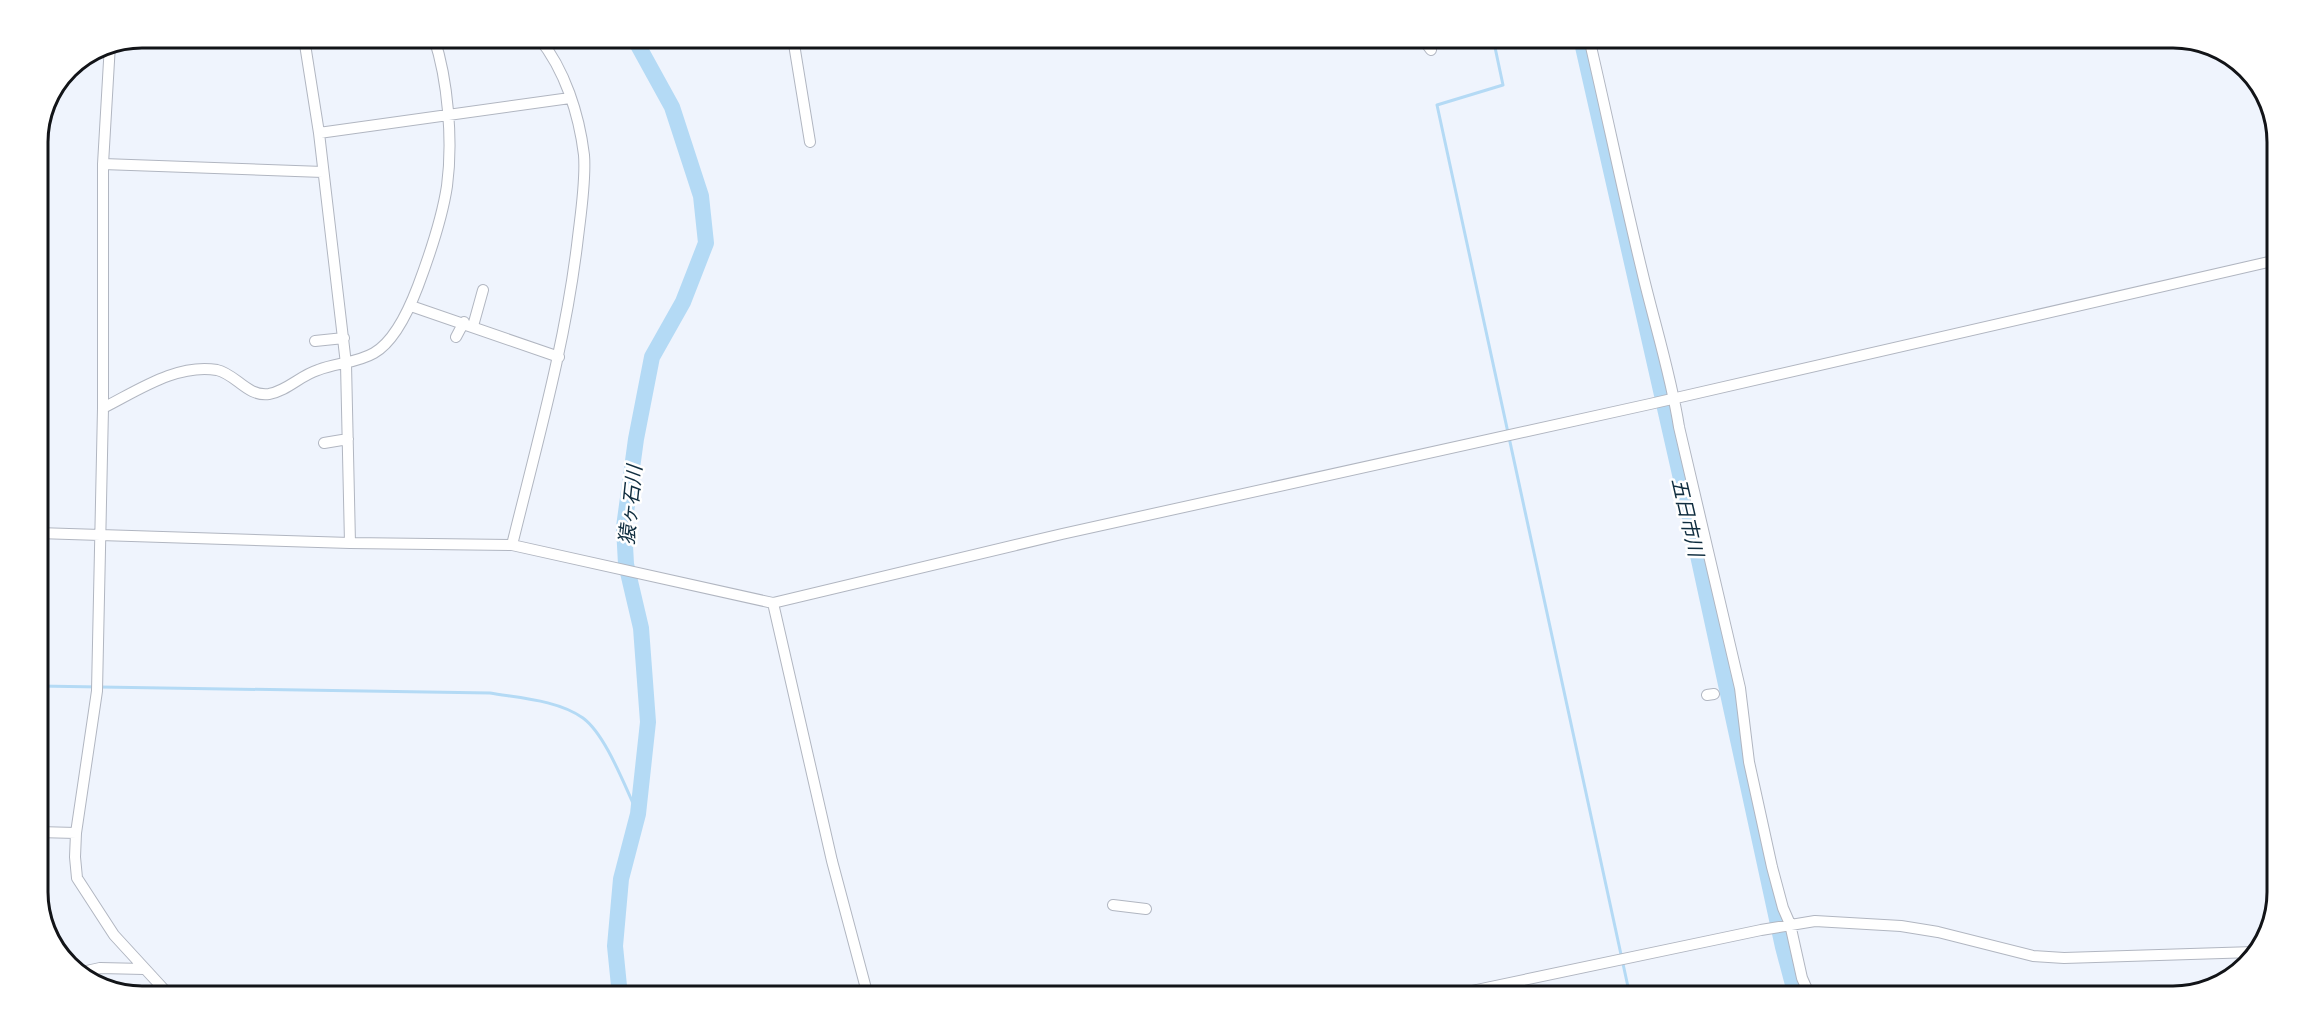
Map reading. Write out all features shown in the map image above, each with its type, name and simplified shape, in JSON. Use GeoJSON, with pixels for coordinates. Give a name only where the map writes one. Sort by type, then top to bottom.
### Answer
{"type":"FeatureCollection","features":[{"type":"Feature","properties":{"kind":"street"},"geometry":{"type":"LineString","coordinates":[[306,48],[319,133],[344,338],[350,543]]}},
{"type":"Feature","properties":{"kind":"street"},"geometry":{"type":"LineString","coordinates":[[103,408],[183,370],[218,370],[256,394],[270,394],[316,370],[346,364],[375,353],[404,319],[411,306],[425,267],[447,185],[448,115],[445,82],[436,48]]}},
{"type":"Feature","properties":{"kind":"street"},"geometry":{"type":"LineString","coordinates":[[512,544],[559,357],[571,293],[584,158],[577,117],[559,68],[546,48]]}},
{"type":"Feature","properties":{"kind":"street"},"geometry":{"type":"LineString","coordinates":[[795,48],[810,142]]}},
{"type":"Feature","properties":{"kind":"street"},"geometry":{"type":"LineString","coordinates":[[1591,48],[1740,688],[1749,762],[1772,867],[1806,986]]}},
{"type":"Feature","properties":{"kind":"street"},"geometry":{"type":"LineString","coordinates":[[109,54],[103,164],[103,408],[97,691],[76,833],[75,857],[77,878],[114,935],[160,986]]}},
{"type":"Feature","properties":{"kind":"street"},"geometry":{"type":"LineString","coordinates":[[319,133],[570,98]]}},
{"type":"Feature","properties":{"kind":"street"},"geometry":{"type":"LineString","coordinates":[[103,164],[323,172]]}},
{"type":"Feature","properties":{"kind":"street"},"geometry":{"type":"LineString","coordinates":[[48,533],[350,543],[512,544],[773,603],[1143,515],[1650,404],[2267,262]]}},
{"type":"Feature","properties":{"kind":"street"},"geometry":{"type":"LineString","coordinates":[[456,337],[468,324],[483,290]]}},
{"type":"Feature","properties":{"kind":"street"},"geometry":{"type":"LineString","coordinates":[[411,306],[559,357]]}},
{"type":"Feature","properties":{"kind":"street"},"geometry":{"type":"LineString","coordinates":[[315,341],[344,338]]}},
{"type":"Feature","properties":{"kind":"street"},"geometry":{"type":"LineString","coordinates":[[324,443],[348,439]]}},
{"type":"Feature","properties":{"kind":"street"},"geometry":{"type":"LineString","coordinates":[[773,603],[832,861],[865,986]]}},
{"type":"Feature","properties":{"kind":"street"},"geometry":{"type":"LineString","coordinates":[[48,832],[76,833]]}},
{"type":"Feature","properties":{"kind":"street"},"geometry":{"type":"LineString","coordinates":[[1113,905],[1146,909]]}},
{"type":"Feature","properties":{"kind":"street"},"geometry":{"type":"LineString","coordinates":[[1495,986],[1761,930],[1815,921],[1901,926],[1938,932],[2033,956],[2064,958],[2245,952]]}},
{"type":"Feature","properties":{"kind":"street"},"geometry":{"type":"LineString","coordinates":[[90,970],[100,968],[144,969]]}},
{"type":"Feature","properties":{"kind":"waterway","name":"猿ヶ石川"},"geometry":{"type":"LineString","coordinates":[[619,986],[615,946],[621,879],[638,814],[648,722],[641,628],[626,564],[624,527],[636,439],[652,357],[683,302],[706,243],[701,196],[672,107],[640,48]]}},
{"type":"Feature","properties":{"kind":"waterway"},"geometry":{"type":"LineString","coordinates":[[1495,48],[1503,85],[1437,105],[1628,986]]}},
{"type":"Feature","properties":{"kind":"waterway","name":"五日市川"},"geometry":{"type":"LineString","coordinates":[[1583,48],[1793,986]]}},
{"type":"Feature","properties":{"kind":"waterway"},"geometry":{"type":"LineString","coordinates":[[48,686],[490,693],[550,703],[583,718],[599,736],[638,814]]}}]}
